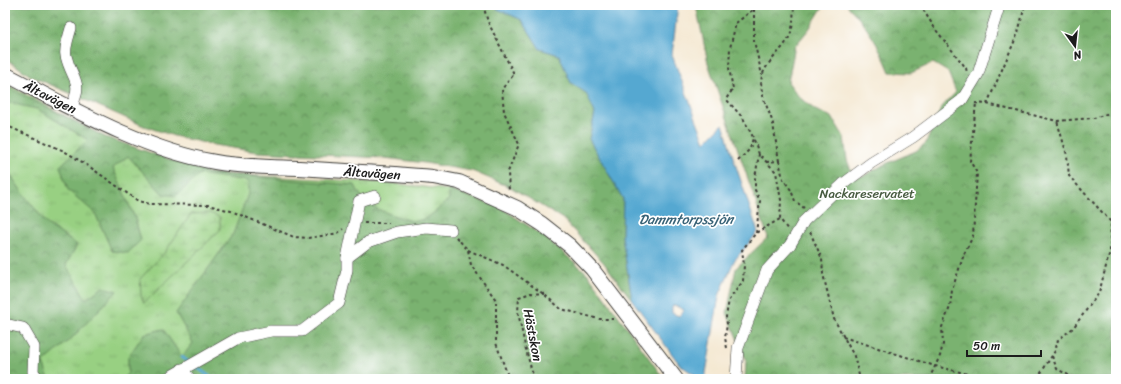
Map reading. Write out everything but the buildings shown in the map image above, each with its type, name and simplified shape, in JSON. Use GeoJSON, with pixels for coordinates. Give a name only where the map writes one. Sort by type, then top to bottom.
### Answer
{"type":"FeatureCollection","features":[{"type":"Feature","properties":{"kind":"main road","name":"Ältavägen"},"geometry":{"type":"LineString","coordinates":[[5,74],[71,108],[142,140],[185,155],[215,162],[433,177],[459,182],[487,194],[517,208],[542,224],[570,246],[592,269],[676,379]]}},
{"type":"Feature","properties":{"kind":"street"},"geometry":{"type":"LineString","coordinates":[[736,379],[738,348],[766,270],[790,245],[807,217],[843,184],[871,163],[913,137],[962,100],[978,74],[998,10],[998,5]]}},
{"type":"Feature","properties":{"kind":"street"},"geometry":{"type":"LineString","coordinates":[[71,28],[65,55],[75,78],[77,92],[71,108]]}},
{"type":"Feature","properties":{"kind":"street"},"geometry":{"type":"LineString","coordinates":[[166,379],[238,338],[271,331],[302,331],[339,303],[347,270],[347,258],[359,201],[376,196]]}},
{"type":"Feature","properties":{"kind":"street"},"geometry":{"type":"LineString","coordinates":[[347,258],[368,242],[397,232],[426,228],[451,230]]}},
{"type":"Feature","properties":{"kind":"street"},"geometry":{"type":"LineString","coordinates":[[5,324],[23,328],[34,347],[33,372],[39,379]]}},
{"type":"Feature","properties":{"kind":"street"},"geometry":{"type":"LineString","coordinates":[[182,369],[190,379]]}},
{"type":"Feature","properties":{"kind":"path"},"geometry":{"type":"LineString","coordinates":[[483,5],[488,22],[514,74],[502,89],[504,112],[519,144],[508,172],[508,192],[503,189]]}},
{"type":"Feature","properties":{"kind":"path"},"geometry":{"type":"LineString","coordinates":[[754,5],[754,41],[762,76],[763,96],[772,123],[783,179],[791,190],[795,201],[807,217],[822,259],[823,274],[834,319],[842,337],[854,356],[860,379]]}},
{"type":"Feature","properties":{"kind":"path"},"geometry":{"type":"LineString","coordinates":[[762,76],[791,33],[794,5]]}},
{"type":"Feature","properties":{"kind":"path"},"geometry":{"type":"LineString","coordinates":[[920,5],[936,30],[966,68],[971,85]]}},
{"type":"Feature","properties":{"kind":"path"},"geometry":{"type":"LineString","coordinates":[[987,104],[1018,33],[1024,5]]}},
{"type":"Feature","properties":{"kind":"path"},"geometry":{"type":"LineString","coordinates":[[728,351],[725,338],[727,324],[726,317],[729,300],[742,281],[744,265],[742,250],[756,233],[780,219],[780,200],[776,172],[759,154],[753,137],[743,118],[726,99],[733,89],[729,68],[730,48],[736,23],[754,9]]}},
{"type":"Feature","properties":{"kind":"path"},"geometry":{"type":"LineString","coordinates":[[962,100],[987,104],[1057,121],[1094,118],[1116,110]]}},
{"type":"Feature","properties":{"kind":"path"},"geometry":{"type":"LineString","coordinates":[[930,379],[940,356],[943,344],[942,327],[950,307],[952,290],[964,254],[973,236],[977,173],[970,161],[976,103]]}},
{"type":"Feature","properties":{"kind":"path"},"geometry":{"type":"LineString","coordinates":[[1039,379],[1039,376],[1055,351],[1058,340],[1073,328],[1099,293],[1110,251],[1111,222],[1069,176],[1067,154],[1057,121]]}},
{"type":"Feature","properties":{"kind":"path"},"geometry":{"type":"LineString","coordinates":[[5,125],[64,151],[88,165],[138,201],[150,204],[208,205],[231,211],[294,237],[308,238],[338,232],[354,223]]}},
{"type":"Feature","properties":{"kind":"path"},"geometry":{"type":"LineString","coordinates":[[738,161],[750,149],[753,137]]}},
{"type":"Feature","properties":{"kind":"path"},"geometry":{"type":"LineString","coordinates":[[756,233],[760,202],[755,190],[755,178],[759,154]]}},
{"type":"Feature","properties":{"kind":"path"},"geometry":{"type":"LineString","coordinates":[[766,162],[779,161]]}},
{"type":"Feature","properties":{"kind":"path"},"geometry":{"type":"LineString","coordinates":[[451,230],[468,250],[503,265],[545,294],[561,309],[599,319],[610,318],[619,320]]}},
{"type":"Feature","properties":{"kind":"path"},"geometry":{"type":"LineString","coordinates":[[468,250],[471,265],[496,300],[496,343],[509,379]]}},
{"type":"Feature","properties":{"kind":"path","name":"Hästskon"},"geometry":{"type":"LineString","coordinates":[[535,379],[525,346],[518,312],[519,297],[531,293],[545,294]]}},
{"type":"Feature","properties":{"kind":"path"},"geometry":{"type":"LineString","coordinates":[[842,337],[935,366],[964,373],[979,379]]}},
{"type":"Feature","properties":{"kind":"path"},"geometry":{"type":"LineString","coordinates":[[1052,356],[1056,369],[1076,379]]}},
{"type":"Feature","properties":{"kind":"green space"},"geometry":{"type":"Polygon","coordinates":[[[5,5],[497,5],[498,9],[522,20],[540,49],[559,55],[571,83],[587,93],[595,113],[589,139],[623,199],[622,236],[632,300],[604,263],[563,219],[512,188],[472,171],[385,158],[257,152],[214,145],[174,136],[144,126],[31,76],[5,58],[5,5]]]}},
{"type":"Feature","properties":{"kind":"green space","name":"Nackareservatet"},"geometry":{"type":"Polygon","coordinates":[[[696,5],[824,5],[809,29],[795,46],[788,82],[799,97],[815,110],[832,117],[844,137],[847,160],[854,178],[866,175],[883,165],[916,151],[926,143],[941,108],[956,92],[948,72],[933,63],[911,73],[890,72],[872,36],[847,5],[1116,5],[1116,379],[745,379],[746,360],[727,313],[736,268],[768,237],[708,63],[696,5]]]}},
{"type":"Feature","properties":{"kind":"green space"},"geometry":{"type":"Polygon","coordinates":[[[5,83],[105,137],[208,174],[389,183],[449,190],[500,207],[546,238],[662,379],[5,379],[5,83]]]}},
{"type":"Feature","properties":{"kind":"green space"},"geometry":{"type":"Polygon","coordinates":[[[5,86],[105,137],[209,173],[355,185],[362,197],[370,205],[412,221],[421,220],[434,213],[449,199],[449,190],[500,207],[546,238],[588,274],[664,379],[122,379],[128,373],[128,357],[144,334],[163,329],[182,357],[193,343],[176,313],[233,234],[248,194],[248,181],[200,174],[176,196],[163,194],[128,156],[113,168],[135,218],[141,240],[128,253],[112,251],[95,213],[68,190],[60,166],[88,140],[37,109],[5,102],[5,86]]]}},
{"type":"Feature","properties":{"kind":"green space"},"geometry":{"type":"Polygon","coordinates":[[[5,167],[47,224],[77,245],[66,265],[86,299],[103,287],[117,291],[74,336],[43,363],[49,379],[5,379],[5,167]]]}},
{"type":"Feature","properties":{"kind":"green space"},"geometry":{"type":"Polygon","coordinates":[[[210,213],[220,217],[220,230],[144,303],[141,295],[140,279],[165,252],[191,214],[210,213]]]}},
{"type":"Feature","properties":{"kind":"water","name":"Dammtorpssjön"},"geometry":{"type":"Polygon","coordinates":[[[497,5],[678,5],[672,55],[705,142],[723,124],[758,232],[734,261],[719,296],[705,379],[701,379],[680,365],[632,300],[622,236],[623,199],[589,139],[595,113],[586,93],[571,83],[559,55],[540,49],[522,20],[497,9],[497,5]],[[674,305],[672,307],[672,313],[679,316],[684,310],[674,305]]]}},
{"type":"Feature","properties":{"kind":"waterway"},"geometry":{"type":"LineString","coordinates":[[182,357],[189,363]]}},
{"type":"Feature","properties":{"kind":"waterway"},"geometry":{"type":"LineString","coordinates":[[195,366],[213,379]]}}]}
